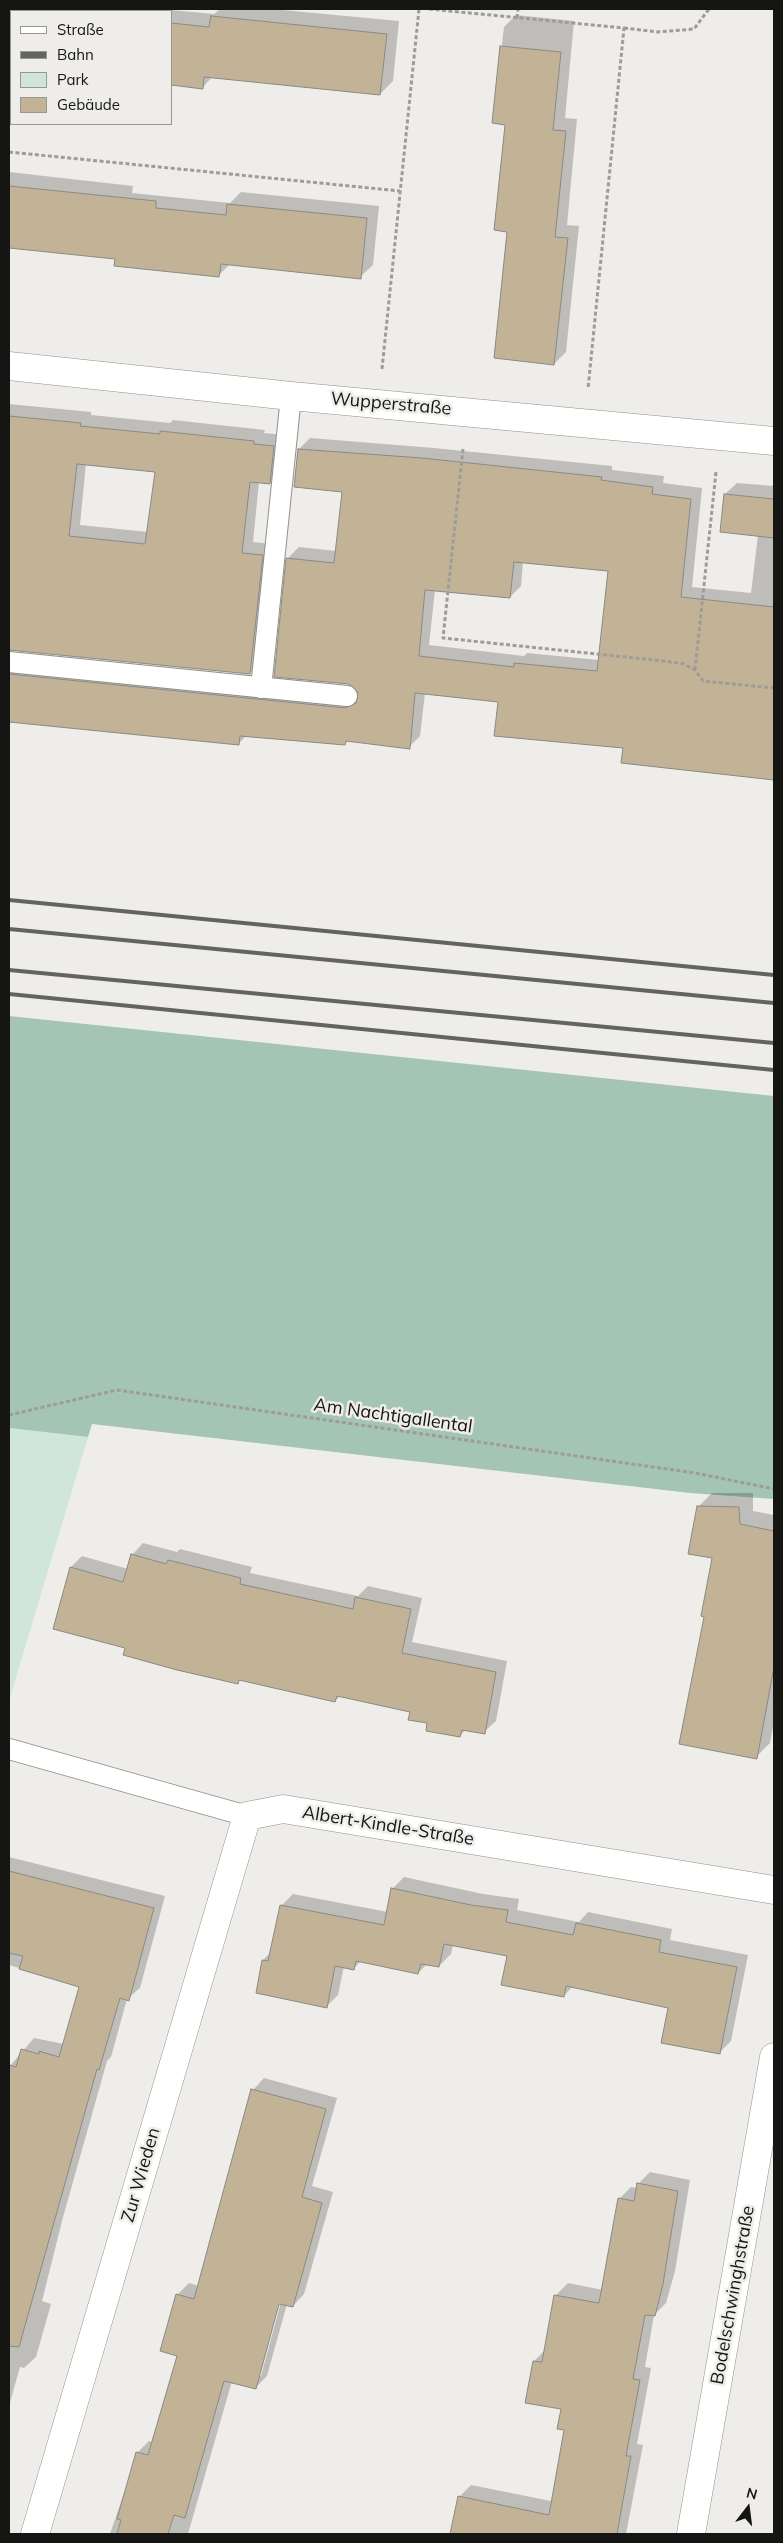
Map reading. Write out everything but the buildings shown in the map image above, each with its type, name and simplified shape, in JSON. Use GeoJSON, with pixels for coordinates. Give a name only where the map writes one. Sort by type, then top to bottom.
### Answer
{"type":"FeatureCollection","features":[{"type":"Feature","properties":{"kind":"street","name":"Wupperstraße"},"geometry":{"type":"LineString","coordinates":[[9,366],[291,396],[774,441]]}},
{"type":"Feature","properties":{"kind":"street","name":"Albert-Kindle-Straße"},"geometry":{"type":"LineString","coordinates":[[247,1816],[284,1809],[774,1890]]}},
{"type":"Feature","properties":{"kind":"street","name":"Zur Wieden"},"geometry":{"type":"LineString","coordinates":[[35,2534],[247,1816]]}},
{"type":"Feature","properties":{"kind":"street","name":"Bodelschwinghstraße"},"geometry":{"type":"LineString","coordinates":[[691,2534],[774,2057]]}},
{"type":"Feature","properties":{"kind":"lane"},"geometry":{"type":"LineString","coordinates":[[261,688],[291,396]]}},
{"type":"Feature","properties":{"kind":"lane"},"geometry":{"type":"LineString","coordinates":[[9,662],[347,696]]}},
{"type":"Feature","properties":{"kind":"lane","name":"Albert-Kindle-Straße"},"geometry":{"type":"LineString","coordinates":[[9,1749],[247,1816]]}},
{"type":"Feature","properties":{"kind":"path"},"geometry":{"type":"LineString","coordinates":[[378,403],[419,9]]}},
{"type":"Feature","properties":{"kind":"path"},"geometry":{"type":"LineString","coordinates":[[430,9],[658,32],[694,29],[709,9]]}},
{"type":"Feature","properties":{"kind":"path"},"geometry":{"type":"LineString","coordinates":[[517,18],[518,9]]}},
{"type":"Feature","properties":{"kind":"path"},"geometry":{"type":"LineString","coordinates":[[584,422],[624,28]]}},
{"type":"Feature","properties":{"kind":"path"},"geometry":{"type":"LineString","coordinates":[[9,152],[400,191]]}},
{"type":"Feature","properties":{"kind":"path"},"geometry":{"type":"LineString","coordinates":[[467,411],[443,638],[684,664],[695,670],[703,681],[774,688]]}},
{"type":"Feature","properties":{"kind":"path"},"geometry":{"type":"LineString","coordinates":[[695,670],[720,437]]}},
{"type":"Feature","properties":{"kind":"path","name":"Am Nachtigallental"},"geometry":{"type":"LineString","coordinates":[[9,1415],[118,1390],[695,1472],[774,1489]]}},
{"type":"Feature","properties":{"kind":"green space"},"geometry":{"type":"Polygon","coordinates":[[[9,1016],[774,1096],[774,1499],[690,1493],[92,1424],[88,1437],[9,1428],[9,1016]]]}},
{"type":"Feature","properties":{"kind":"green space"},"geometry":{"type":"Polygon","coordinates":[[[9,1428],[88,1437],[9,1701],[9,1428]]]}},
{"type":"Feature","properties":{"kind":"railway"},"geometry":{"type":"LineString","coordinates":[[9,900],[774,975]]}},
{"type":"Feature","properties":{"kind":"railway"},"geometry":{"type":"LineString","coordinates":[[9,929],[774,1003]]}},
{"type":"Feature","properties":{"kind":"railway"},"geometry":{"type":"LineString","coordinates":[[9,970],[774,1043]]}},
{"type":"Feature","properties":{"kind":"railway"},"geometry":{"type":"LineString","coordinates":[[9,994],[774,1070]]}}]}
